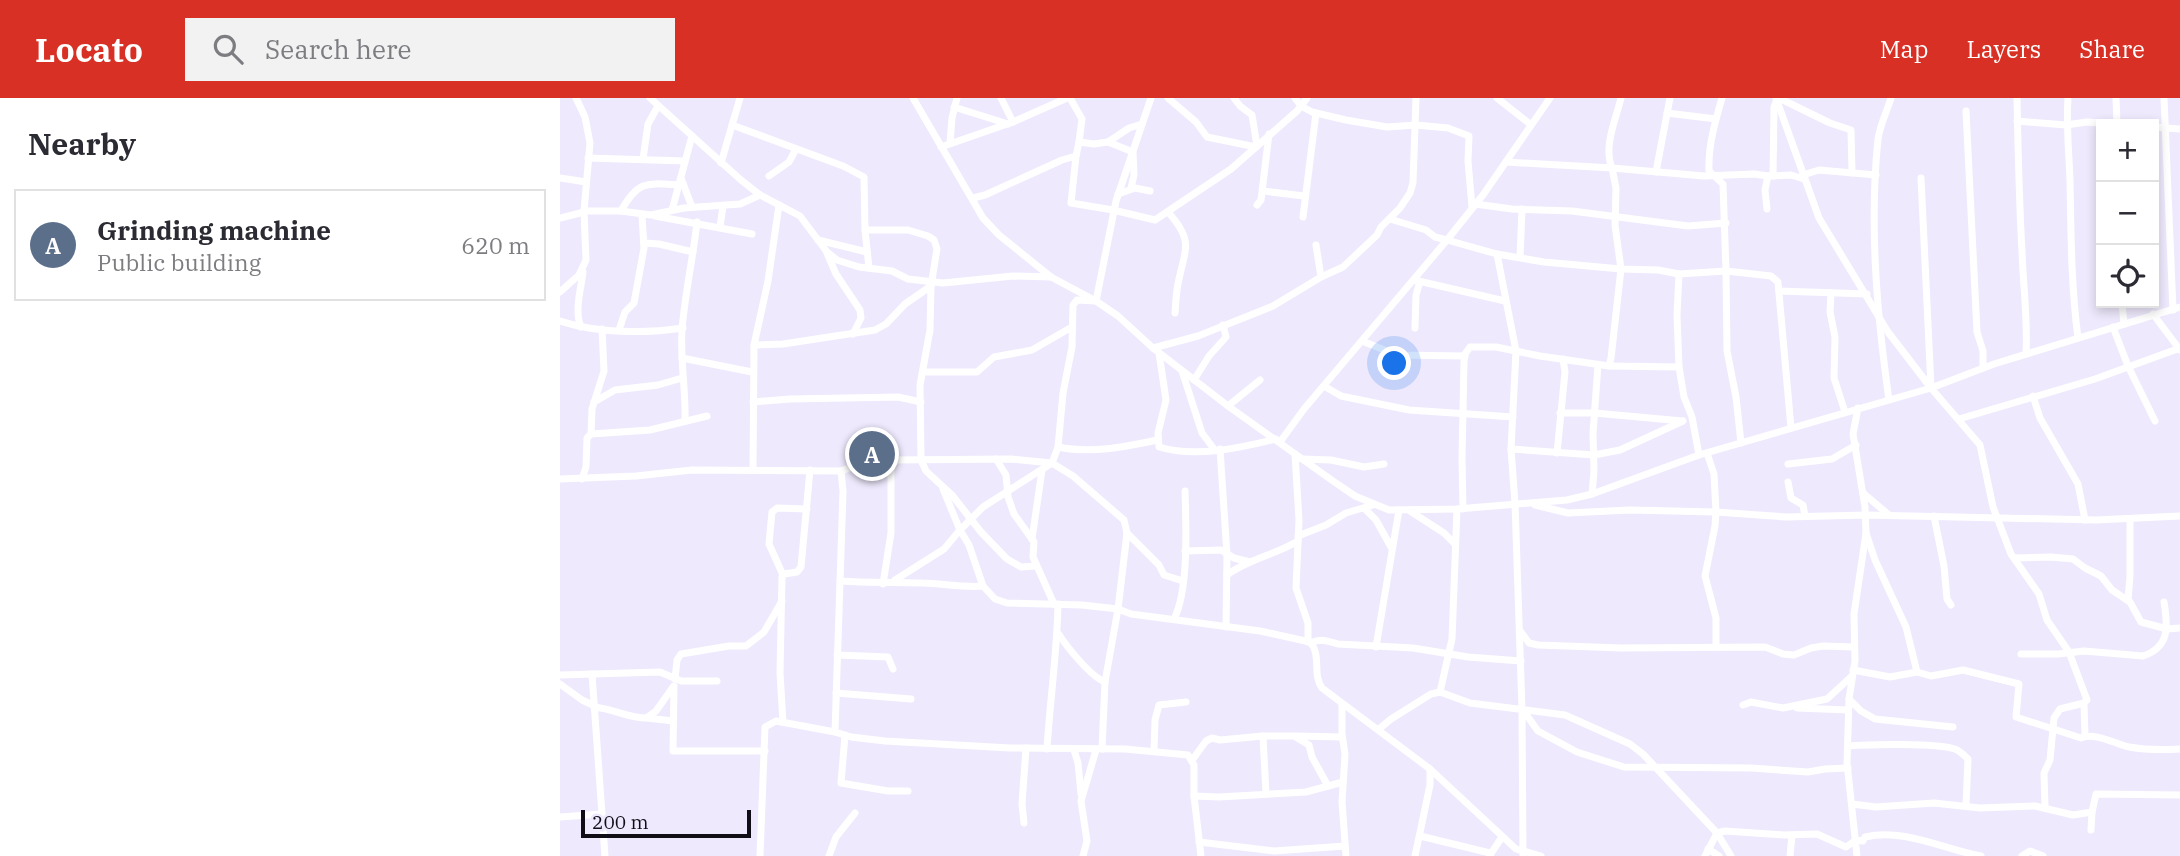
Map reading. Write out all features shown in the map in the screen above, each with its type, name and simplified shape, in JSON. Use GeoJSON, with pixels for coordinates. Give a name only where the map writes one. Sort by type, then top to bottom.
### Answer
{"type":"FeatureCollection","features":[{"type":"Feature","properties":{"kind":"street"},"geometry":{"type":"LineString","coordinates":[[576,98],[585,117],[589,137],[584,212],[586,251],[578,304],[581,327]]}},
{"type":"Feature","properties":{"kind":"street"},"geometry":{"type":"LineString","coordinates":[[650,98],[760,195],[800,216],[827,252],[837,260],[892,271],[908,279],[932,284],[1013,276],[1051,276]]}},
{"type":"Feature","properties":{"kind":"street"},"geometry":{"type":"LineString","coordinates":[[721,163],[740,98]]}},
{"type":"Feature","properties":{"kind":"street"},"geometry":{"type":"LineString","coordinates":[[912,98],[990,227],[1051,276],[1118,316],[1156,351],[1228,406],[1354,496],[1373,505],[1409,511],[1532,504],[1592,494],[1703,454],[1931,388],[1983,368],[2176,308],[2164,98]]}},
{"type":"Feature","properties":{"kind":"street"},"geometry":{"type":"LineString","coordinates":[[950,144],[957,98]]}},
{"type":"Feature","properties":{"kind":"street"},"geometry":{"type":"LineString","coordinates":[[1001,98],[1011,123]]}},
{"type":"Feature","properties":{"kind":"street"},"geometry":{"type":"LineString","coordinates":[[941,147],[1011,123],[1069,98],[1082,119],[1072,203],[1155,220],[1231,169],[1307,98]]}},
{"type":"Feature","properties":{"kind":"street"},"geometry":{"type":"LineString","coordinates":[[1096,301],[1113,210],[1151,98]]}},
{"type":"Feature","properties":{"kind":"street"},"geometry":{"type":"LineString","coordinates":[[1168,98],[1196,122],[1207,137],[1257,147]]}},
{"type":"Feature","properties":{"kind":"street"},"geometry":{"type":"LineString","coordinates":[[1234,98],[1252,115],[1257,147]]}},
{"type":"Feature","properties":{"kind":"street"},"geometry":{"type":"LineString","coordinates":[[1294,98],[1301,106],[1316,113],[1387,127],[1416,125],[1448,128],[1469,135],[1468,161],[1473,205]]}},
{"type":"Feature","properties":{"kind":"street"},"geometry":{"type":"LineString","coordinates":[[1156,351],[1273,306],[1350,261],[1400,208],[1412,189],[1416,98]]}},
{"type":"Feature","properties":{"kind":"street"},"geometry":{"type":"LineString","coordinates":[[1497,98],[1530,124]]}},
{"type":"Feature","properties":{"kind":"street"},"geometry":{"type":"LineString","coordinates":[[1156,351],[1166,400],[1158,446],[1186,451],[1278,441],[1362,341],[1417,281],[1470,213],[1473,205],[1550,98]]}},
{"type":"Feature","properties":{"kind":"street"},"geometry":{"type":"LineString","coordinates":[[1609,366],[1621,269],[1615,217],[1616,188],[1609,159],[1609,144],[1621,98]]}},
{"type":"Feature","properties":{"kind":"street"},"geometry":{"type":"LineString","coordinates":[[1656,172],[1670,98]]}},
{"type":"Feature","properties":{"kind":"street"},"geometry":{"type":"LineString","coordinates":[[1722,98],[1709,158],[1709,172],[1723,184],[1727,351],[1741,443]]}},
{"type":"Feature","properties":{"kind":"street"},"geometry":{"type":"LineString","coordinates":[[1889,400],[1877,313],[1873,206],[1879,136],[1891,98]]}},
{"type":"Feature","properties":{"kind":"street"},"geometry":{"type":"LineString","coordinates":[[2017,98],[2021,246],[2028,325],[2026,354]]}},
{"type":"Feature","properties":{"kind":"street"},"geometry":{"type":"LineString","coordinates":[[2068,98],[2066,125],[2070,170],[2072,293],[2078,338]]}},
{"type":"Feature","properties":{"kind":"street"},"geometry":{"type":"LineString","coordinates":[[2116,98],[2116,119]]}},
{"type":"Feature","properties":{"kind":"street"},"geometry":{"type":"LineString","coordinates":[[1776,99],[1786,100],[1830,123],[1851,130],[1852,173]]}},
{"type":"Feature","properties":{"kind":"street"},"geometry":{"type":"LineString","coordinates":[[1767,209],[1765,190],[1770,176],[1776,99]]}},
{"type":"Feature","properties":{"kind":"street"},"geometry":{"type":"LineString","coordinates":[[1776,99],[1819,218],[1888,332],[1980,445],[1993,507],[2015,558],[2039,594],[2046,620],[2069,652],[2074,670],[2085,690],[2085,736]]}},
{"type":"Feature","properties":{"kind":"street"},"geometry":{"type":"LineString","coordinates":[[643,159],[648,124],[658,106]]}},
{"type":"Feature","properties":{"kind":"street"},"geometry":{"type":"LineString","coordinates":[[954,107],[1011,123]]}},
{"type":"Feature","properties":{"kind":"street"},"geometry":{"type":"LineString","coordinates":[[1966,111],[1977,332],[1983,351],[1983,368]]}},
{"type":"Feature","properties":{"kind":"street"},"geometry":{"type":"LineString","coordinates":[[1303,217],[1316,113]]}},
{"type":"Feature","properties":{"kind":"street"},"geometry":{"type":"LineString","coordinates":[[1667,113],[1716,119]]}},
{"type":"Feature","properties":{"kind":"street"},"geometry":{"type":"LineString","coordinates":[[2017,121],[2066,125],[2096,123]]}},
{"type":"Feature","properties":{"kind":"street"},"geometry":{"type":"LineString","coordinates":[[1079,142],[1108,142],[1129,128],[1142,124]]}},
{"type":"Feature","properties":{"kind":"street"},"geometry":{"type":"LineString","coordinates":[[732,125],[843,166],[864,177],[869,268]]}},
{"type":"Feature","properties":{"kind":"street"},"geometry":{"type":"LineString","coordinates":[[2159,127],[2180,129]]}},
{"type":"Feature","properties":{"kind":"street"},"geometry":{"type":"LineString","coordinates":[[1257,205],[1261,200],[1269,134]]}},
{"type":"Feature","properties":{"kind":"street"},"geometry":{"type":"LineString","coordinates":[[672,210],[692,136]]}},
{"type":"Feature","properties":{"kind":"street"},"geometry":{"type":"LineString","coordinates":[[1108,142],[1133,152]]}},
{"type":"Feature","properties":{"kind":"street"},"geometry":{"type":"LineString","coordinates":[[769,177],[789,163],[796,149]]}},
{"type":"Feature","properties":{"kind":"street"},"geometry":{"type":"LineString","coordinates":[[1131,188],[1134,175],[1133,152]]}},
{"type":"Feature","properties":{"kind":"street"},"geometry":{"type":"LineString","coordinates":[[973,198],[1076,156]]}},
{"type":"Feature","properties":{"kind":"street"},"geometry":{"type":"LineString","coordinates":[[588,158],[685,162]]}},
{"type":"Feature","properties":{"kind":"street"},"geometry":{"type":"LineString","coordinates":[[1506,162],[1716,176],[1791,174],[1803,177],[1819,170],[1876,174]]}},
{"type":"Feature","properties":{"kind":"street"},"geometry":{"type":"LineString","coordinates":[[560,178],[586,182]]}},
{"type":"Feature","properties":{"kind":"street"},"geometry":{"type":"LineString","coordinates":[[1921,178],[1931,388]]}},
{"type":"Feature","properties":{"kind":"street"},"geometry":{"type":"LineString","coordinates":[[680,181],[692,207]]}},
{"type":"Feature","properties":{"kind":"street"},"geometry":{"type":"LineString","coordinates":[[621,211],[628,198],[640,186],[680,181]]}},
{"type":"Feature","properties":{"kind":"street"},"geometry":{"type":"LineString","coordinates":[[1471,182],[1476,187],[1489,186]]}},
{"type":"Feature","properties":{"kind":"street"},"geometry":{"type":"LineString","coordinates":[[1118,194],[1131,188],[1150,191]]}},
{"type":"Feature","properties":{"kind":"street"},"geometry":{"type":"LineString","coordinates":[[1262,191],[1304,196]]}},
{"type":"Feature","properties":{"kind":"street"},"geometry":{"type":"LineString","coordinates":[[646,215],[692,207],[723,206],[745,202],[760,195]]}},
{"type":"Feature","properties":{"kind":"street"},"geometry":{"type":"LineString","coordinates":[[753,469],[754,345],[768,281],[779,205]]}},
{"type":"Feature","properties":{"kind":"street"},"geometry":{"type":"LineString","coordinates":[[1473,205],[1572,211],[1688,226],[1726,223]]}},
{"type":"Feature","properties":{"kind":"street"},"geometry":{"type":"LineString","coordinates":[[685,421],[682,328],[698,223],[708,206]]}},
{"type":"Feature","properties":{"kind":"street"},"geometry":{"type":"LineString","coordinates":[[720,226],[723,206]]}},
{"type":"Feature","properties":{"kind":"street"},"geometry":{"type":"LineString","coordinates":[[1520,257],[1522,209]]}},
{"type":"Feature","properties":{"kind":"street"},"geometry":{"type":"LineString","coordinates":[[560,218],[584,212],[621,211],[720,226],[752,234]]}},
{"type":"Feature","properties":{"kind":"street"},"geometry":{"type":"LineString","coordinates":[[1168,212],[1178,223],[1186,253],[1177,288],[1175,313]]}},
{"type":"Feature","properties":{"kind":"street"},"geometry":{"type":"LineString","coordinates":[[619,330],[625,312],[634,303],[646,215]]}},
{"type":"Feature","properties":{"kind":"street"},"geometry":{"type":"LineString","coordinates":[[1390,219],[1426,230],[1435,237],[1497,254],[1679,274],[1726,271],[1771,276],[1778,282],[1791,429]]}},
{"type":"Feature","properties":{"kind":"street"},"geometry":{"type":"LineString","coordinates":[[865,230],[908,230],[934,240],[937,249],[930,330],[923,372],[921,460],[926,471],[1010,562],[1021,567],[1036,566]]}},
{"type":"Feature","properties":{"kind":"street"},"geometry":{"type":"LineString","coordinates":[[818,240],[867,252]]}},
{"type":"Feature","properties":{"kind":"street"},"geometry":{"type":"LineString","coordinates":[[644,243],[693,252]]}},
{"type":"Feature","properties":{"kind":"street"},"geometry":{"type":"LineString","coordinates":[[1317,245],[1321,277]]}},
{"type":"Feature","properties":{"kind":"street"},"geometry":{"type":"LineString","coordinates":[[827,252],[836,274],[862,314],[853,334]]}},
{"type":"Feature","properties":{"kind":"street"},"geometry":{"type":"LineString","coordinates":[[1497,254],[1516,351],[1511,449],[1521,661],[1523,854]]}},
{"type":"Feature","properties":{"kind":"street"},"geometry":{"type":"LineString","coordinates":[[560,292],[584,268]]}},
{"type":"Feature","properties":{"kind":"street"},"geometry":{"type":"LineString","coordinates":[[1679,274],[1679,368],[1684,397],[1703,454],[1714,474],[1715,526],[1705,576],[1716,618],[1716,647]]}},
{"type":"Feature","properties":{"kind":"street"},"geometry":{"type":"LineString","coordinates":[[1417,281],[1505,301]]}},
{"type":"Feature","properties":{"kind":"street"},"geometry":{"type":"LineString","coordinates":[[1415,328],[1417,281]]}},
{"type":"Feature","properties":{"kind":"street"},"geometry":{"type":"LineString","coordinates":[[754,345],[791,343],[880,328],[905,304],[932,284]]}},
{"type":"Feature","properties":{"kind":"street"},"geometry":{"type":"LineString","coordinates":[[1779,290],[1867,294]]}},
{"type":"Feature","properties":{"kind":"street"},"geometry":{"type":"LineString","coordinates":[[1831,293],[1830,312],[1835,337],[1834,378],[1845,412]]}},
{"type":"Feature","properties":{"kind":"street"},"geometry":{"type":"LineString","coordinates":[[840,581],[883,584],[914,570],[925,559],[944,549],[979,510],[1052,463],[1058,447],[1063,393],[1072,347],[1073,309],[1077,300],[1096,301]]}},
{"type":"Feature","properties":{"kind":"street"},"geometry":{"type":"LineString","coordinates":[[2122,308],[2124,324]]}},
{"type":"Feature","properties":{"kind":"street"},"geometry":{"type":"LineString","coordinates":[[1959,419],[2095,379],[2180,349],[2153,314]]}},
{"type":"Feature","properties":{"kind":"street"},"geometry":{"type":"LineString","coordinates":[[560,321],[581,327],[619,330],[663,331],[682,328]]}},
{"type":"Feature","properties":{"kind":"street"},"geometry":{"type":"LineString","coordinates":[[1194,380],[1209,356],[1226,337],[1223,325]]}},
{"type":"Feature","properties":{"kind":"street"},"geometry":{"type":"LineString","coordinates":[[923,372],[981,371],[992,358],[1032,351],[1072,327]]}},
{"type":"Feature","properties":{"kind":"street"},"geometry":{"type":"LineString","coordinates":[[2113,327],[2128,366],[2155,421]]}},
{"type":"Feature","properties":{"kind":"street"},"geometry":{"type":"LineString","coordinates":[[582,478],[586,467],[587,438],[591,434],[594,402],[604,371],[602,329]]}},
{"type":"Feature","properties":{"kind":"street"},"geometry":{"type":"LineString","coordinates":[[1362,341],[1397,355],[1465,356]]}},
{"type":"Feature","properties":{"kind":"street"},"geometry":{"type":"LineString","coordinates":[[1440,692],[1452,639],[1465,356],[1470,347],[1496,346],[1580,360],[1598,366],[1679,368]]}},
{"type":"Feature","properties":{"kind":"street"},"geometry":{"type":"LineString","coordinates":[[682,358],[752,372]]}},
{"type":"Feature","properties":{"kind":"street"},"geometry":{"type":"LineString","coordinates":[[1557,453],[1565,372],[1563,359]]}},
{"type":"Feature","properties":{"kind":"street"},"geometry":{"type":"LineString","coordinates":[[1592,494],[1598,366]]}},
{"type":"Feature","properties":{"kind":"street"},"geometry":{"type":"LineString","coordinates":[[1182,370],[1202,433],[1217,449],[1227,552],[1226,627]]}},
{"type":"Feature","properties":{"kind":"street"},"geometry":{"type":"LineString","coordinates":[[594,402],[615,390],[658,385],[682,378]]}},
{"type":"Feature","properties":{"kind":"street"},"geometry":{"type":"LineString","coordinates":[[1228,406],[1260,380]]}},
{"type":"Feature","properties":{"kind":"street"},"geometry":{"type":"LineString","coordinates":[[1324,386],[1340,396],[1409,410],[1513,417]]}},
{"type":"Feature","properties":{"kind":"street"},"geometry":{"type":"LineString","coordinates":[[2033,396],[2040,418],[2078,484],[2085,520]]}},
{"type":"Feature","properties":{"kind":"street"},"geometry":{"type":"LineString","coordinates":[[753,402],[790,398],[898,397],[921,402]]}},
{"type":"Feature","properties":{"kind":"street"},"geometry":{"type":"LineString","coordinates":[[1857,856],[1848,768],[1848,710],[1853,673],[1854,614],[1866,533],[1866,515],[1853,434],[1858,408]]}},
{"type":"Feature","properties":{"kind":"street"},"geometry":{"type":"LineString","coordinates":[[1560,413],[1595,413],[1692,423]]}},
{"type":"Feature","properties":{"kind":"street"},"geometry":{"type":"LineString","coordinates":[[591,434],[650,430],[707,416]]}},
{"type":"Feature","properties":{"kind":"street"},"geometry":{"type":"LineString","coordinates":[[1511,449],[1594,455],[1620,450],[1683,421]]}},
{"type":"Feature","properties":{"kind":"street"},"geometry":{"type":"LineString","coordinates":[[1058,447],[1075,451],[1122,448],[1157,440]]}},
{"type":"Feature","properties":{"kind":"street"},"geometry":{"type":"LineString","coordinates":[[1788,464],[1832,459],[1856,445]]}},
{"type":"Feature","properties":{"kind":"street"},"geometry":{"type":"LineString","coordinates":[[1298,456],[1364,467],[1384,464]]}},
{"type":"Feature","properties":{"kind":"street"},"geometry":{"type":"LineString","coordinates":[[1298,456],[1296,588],[1309,626],[1310,642],[1315,649],[1319,686],[1430,769],[1516,849],[1523,854],[1541,856]]}},
{"type":"Feature","properties":{"kind":"street"},"geometry":{"type":"LineString","coordinates":[[996,458],[1006,475],[1007,492],[1014,514],[1035,543],[1033,557],[1036,566],[1056,604],[1058,632],[1048,749]]}},
{"type":"Feature","properties":{"kind":"street"},"geometry":{"type":"LineString","coordinates":[[560,479],[692,470],[841,471],[866,462],[891,460],[996,458],[1052,463],[1124,520],[1127,533],[1118,609],[1105,682],[1099,750],[1081,801]]}},
{"type":"Feature","properties":{"kind":"street"},"geometry":{"type":"LineString","coordinates":[[883,584],[891,533],[891,460]]}},
{"type":"Feature","properties":{"kind":"street"},"geometry":{"type":"LineString","coordinates":[[783,575],[801,568],[810,470]]}},
{"type":"Feature","properties":{"kind":"street"},"geometry":{"type":"LineString","coordinates":[[1032,539],[1042,470]]}},
{"type":"Feature","properties":{"kind":"street"},"geometry":{"type":"LineString","coordinates":[[835,732],[843,491],[841,471]]}},
{"type":"Feature","properties":{"kind":"street"},"geometry":{"type":"LineString","coordinates":[[1788,482],[1791,498],[1803,505],[1805,516]]}},
{"type":"Feature","properties":{"kind":"street"},"geometry":{"type":"LineString","coordinates":[[942,486],[969,545],[983,586],[995,599],[1007,603],[1118,609],[1131,614],[1260,631],[1310,642],[1327,640],[1338,644],[1413,648],[1468,657],[1521,661]]}},
{"type":"Feature","properties":{"kind":"street"},"geometry":{"type":"LineString","coordinates":[[1174,619],[1179,609],[1185,551],[1185,491]]}},
{"type":"Feature","properties":{"kind":"street"},"geometry":{"type":"LineString","coordinates":[[1862,492],[1890,515]]}},
{"type":"Feature","properties":{"kind":"street"},"geometry":{"type":"LineString","coordinates":[[1532,504],[1568,513],[1630,510],[1805,516],[1890,515],[2085,520],[2180,516]]}},
{"type":"Feature","properties":{"kind":"street"},"geometry":{"type":"LineString","coordinates":[[1227,575],[1250,562],[1274,554],[1346,513],[1373,505]]}},
{"type":"Feature","properties":{"kind":"street"},"geometry":{"type":"LineString","coordinates":[[783,722],[780,673],[783,575],[769,544],[772,512],[777,508],[807,509]]}},
{"type":"Feature","properties":{"kind":"street"},"geometry":{"type":"LineString","coordinates":[[1365,509],[1376,520],[1391,547]]}},
{"type":"Feature","properties":{"kind":"street"},"geometry":{"type":"LineString","coordinates":[[1376,647],[1399,510]]}},
{"type":"Feature","properties":{"kind":"street"},"geometry":{"type":"LineString","coordinates":[[1409,511],[1444,533],[1455,544]]}},
{"type":"Feature","properties":{"kind":"street"},"geometry":{"type":"LineString","coordinates":[[1934,516],[1944,566],[1947,599],[1951,605]]}},
{"type":"Feature","properties":{"kind":"street"},"geometry":{"type":"LineString","coordinates":[[2128,600],[2130,519]]}},
{"type":"Feature","properties":{"kind":"street"},"geometry":{"type":"LineString","coordinates":[[1127,533],[1158,565],[1164,575],[1182,581]]}},
{"type":"Feature","properties":{"kind":"street"},"geometry":{"type":"LineString","coordinates":[[1866,533],[1875,560],[1906,627],[1917,672]]}},
{"type":"Feature","properties":{"kind":"street"},"geometry":{"type":"LineString","coordinates":[[1185,551],[1221,550],[1234,558],[1250,562]]}},
{"type":"Feature","properties":{"kind":"street"},"geometry":{"type":"LineString","coordinates":[[2015,558],[2073,559],[2101,576],[2112,590],[2128,600],[2141,622],[2167,629],[2180,628]]}},
{"type":"Feature","properties":{"kind":"street"},"geometry":{"type":"LineString","coordinates":[[894,581],[907,585],[921,582],[983,586]]}},
{"type":"Feature","properties":{"kind":"street"},"geometry":{"type":"LineString","coordinates":[[765,751],[673,751],[677,660],[681,654],[746,646],[764,632],[782,600]]}},
{"type":"Feature","properties":{"kind":"street"},"geometry":{"type":"LineString","coordinates":[[2021,654],[2084,651],[2143,656],[2152,653],[2162,645],[2167,629],[2164,603]]}},
{"type":"Feature","properties":{"kind":"street"},"geometry":{"type":"LineString","coordinates":[[1519,628],[1525,639],[1532,644],[1621,648],[1765,647],[1794,656],[1823,646],[1854,647]]}},
{"type":"Feature","properties":{"kind":"street"},"geometry":{"type":"LineString","coordinates":[[1058,632],[1068,647],[1105,682]]}},
{"type":"Feature","properties":{"kind":"street"},"geometry":{"type":"LineString","coordinates":[[837,655],[888,657],[892,669]]}},
{"type":"Feature","properties":{"kind":"street"},"geometry":{"type":"LineString","coordinates":[[1853,673],[1890,677],[1917,672],[1931,676],[1963,670],[2019,684],[2016,716],[2081,738],[2085,736],[2128,747],[2180,749]]}},
{"type":"Feature","properties":{"kind":"street"},"geometry":{"type":"LineString","coordinates":[[560,675],[660,672],[675,682],[717,681]]}},
{"type":"Feature","properties":{"kind":"street"},"geometry":{"type":"LineString","coordinates":[[1743,705],[1751,702],[1767,707],[1795,707],[1827,699],[1853,673]]}},
{"type":"Feature","properties":{"kind":"street"},"geometry":{"type":"LineString","coordinates":[[592,674],[605,856]]}},
{"type":"Feature","properties":{"kind":"street"},"geometry":{"type":"LineString","coordinates":[[646,718],[656,711],[675,682]]}},
{"type":"Feature","properties":{"kind":"street"},"geometry":{"type":"LineString","coordinates":[[560,684],[594,706],[614,709],[630,716],[673,721]]}},
{"type":"Feature","properties":{"kind":"street"},"geometry":{"type":"LineString","coordinates":[[1379,729],[1419,701],[1440,692],[1470,703],[1564,715],[1630,744],[1657,768],[1717,833],[1731,856]]}},
{"type":"Feature","properties":{"kind":"street"},"geometry":{"type":"LineString","coordinates":[[836,693],[911,699]]}},
{"type":"Feature","properties":{"kind":"street"},"geometry":{"type":"LineString","coordinates":[[1849,699],[1861,711],[1875,719],[1953,727]]}},
{"type":"Feature","properties":{"kind":"street"},"geometry":{"type":"LineString","coordinates":[[1154,751],[1155,720],[1159,705],[1186,702]]}},
{"type":"Feature","properties":{"kind":"street"},"geometry":{"type":"LineString","coordinates":[[2045,806],[2044,774],[2050,760],[2054,718],[2060,709],[2084,703]]}},
{"type":"Feature","properties":{"kind":"street"},"geometry":{"type":"LineString","coordinates":[[1342,704],[1345,754],[1342,802],[1346,856]]}},
{"type":"Feature","properties":{"kind":"street"},"geometry":{"type":"LineString","coordinates":[[1795,707],[1802,710],[1848,710]]}},
{"type":"Feature","properties":{"kind":"street"},"geometry":{"type":"LineString","coordinates":[[1522,710],[1538,731],[1577,752],[1624,767],[1751,768],[1808,772],[1848,768]]}},
{"type":"Feature","properties":{"kind":"street"},"geometry":{"type":"LineString","coordinates":[[760,856],[765,727],[776,721],[885,741],[1154,751],[1185,754],[1192,759]]}},
{"type":"Feature","properties":{"kind":"street"},"geometry":{"type":"LineString","coordinates":[[845,735],[841,783],[888,791],[908,791]]}},
{"type":"Feature","properties":{"kind":"street"},"geometry":{"type":"LineString","coordinates":[[1201,856],[1192,759],[1206,741],[1212,738],[1220,740],[1263,736],[1342,737]]}},
{"type":"Feature","properties":{"kind":"street"},"geometry":{"type":"LineString","coordinates":[[1263,736],[1266,794]]}},
{"type":"Feature","properties":{"kind":"street"},"geometry":{"type":"LineString","coordinates":[[1295,736],[1309,746],[1328,786]]}},
{"type":"Feature","properties":{"kind":"street"},"geometry":{"type":"LineString","coordinates":[[1848,746],[1932,746],[1953,748],[1962,752],[1968,759],[1966,806]]}},
{"type":"Feature","properties":{"kind":"street"},"geometry":{"type":"LineString","coordinates":[[1024,823],[1022,804],[1026,748]]}},
{"type":"Feature","properties":{"kind":"street"},"geometry":{"type":"LineString","coordinates":[[1074,750],[1078,763],[1087,841],[1083,856]]}},
{"type":"Feature","properties":{"kind":"street"},"geometry":{"type":"LineString","coordinates":[[1415,856],[1430,785],[1430,769]]}},
{"type":"Feature","properties":{"kind":"street"},"geometry":{"type":"LineString","coordinates":[[1194,796],[1316,791],[1343,782]]}},
{"type":"Feature","properties":{"kind":"street"},"geometry":{"type":"LineString","coordinates":[[2091,830],[2096,794],[2180,795]]}},
{"type":"Feature","properties":{"kind":"street"},"geometry":{"type":"LineString","coordinates":[[1852,804],[1876,807],[1934,803],[1966,806],[2045,806],[2073,815],[2092,812]]}},
{"type":"Feature","properties":{"kind":"street"},"geometry":{"type":"LineString","coordinates":[[829,856],[836,836],[855,813]]}},
{"type":"Feature","properties":{"kind":"street"},"geometry":{"type":"LineString","coordinates":[[560,817],[602,814]]}},
{"type":"Feature","properties":{"kind":"street"},"geometry":{"type":"LineString","coordinates":[[1719,856],[1707,853],[1717,833],[1725,831],[1817,834],[1846,847],[1856,840],[1863,841],[1865,837],[1898,835],[1927,840],[1981,856]]}},
{"type":"Feature","properties":{"kind":"street"},"geometry":{"type":"LineString","coordinates":[[1790,856],[1792,835]]}},
{"type":"Feature","properties":{"kind":"street"},"geometry":{"type":"LineString","coordinates":[[1420,836],[1490,855],[1502,837]]}},
{"type":"Feature","properties":{"kind":"street"},"geometry":{"type":"LineString","coordinates":[[1199,842],[1274,854],[1317,853],[1345,846]]}},
{"type":"Feature","properties":{"kind":"street"},"geometry":{"type":"LineString","coordinates":[[2022,856],[2030,851],[2042,856]]}},
{"type":"Feature","properties":{"kind":"place","name":"Grinding machine"},"geometry":{"type":"Point","coordinates":[872,454]}}]}
